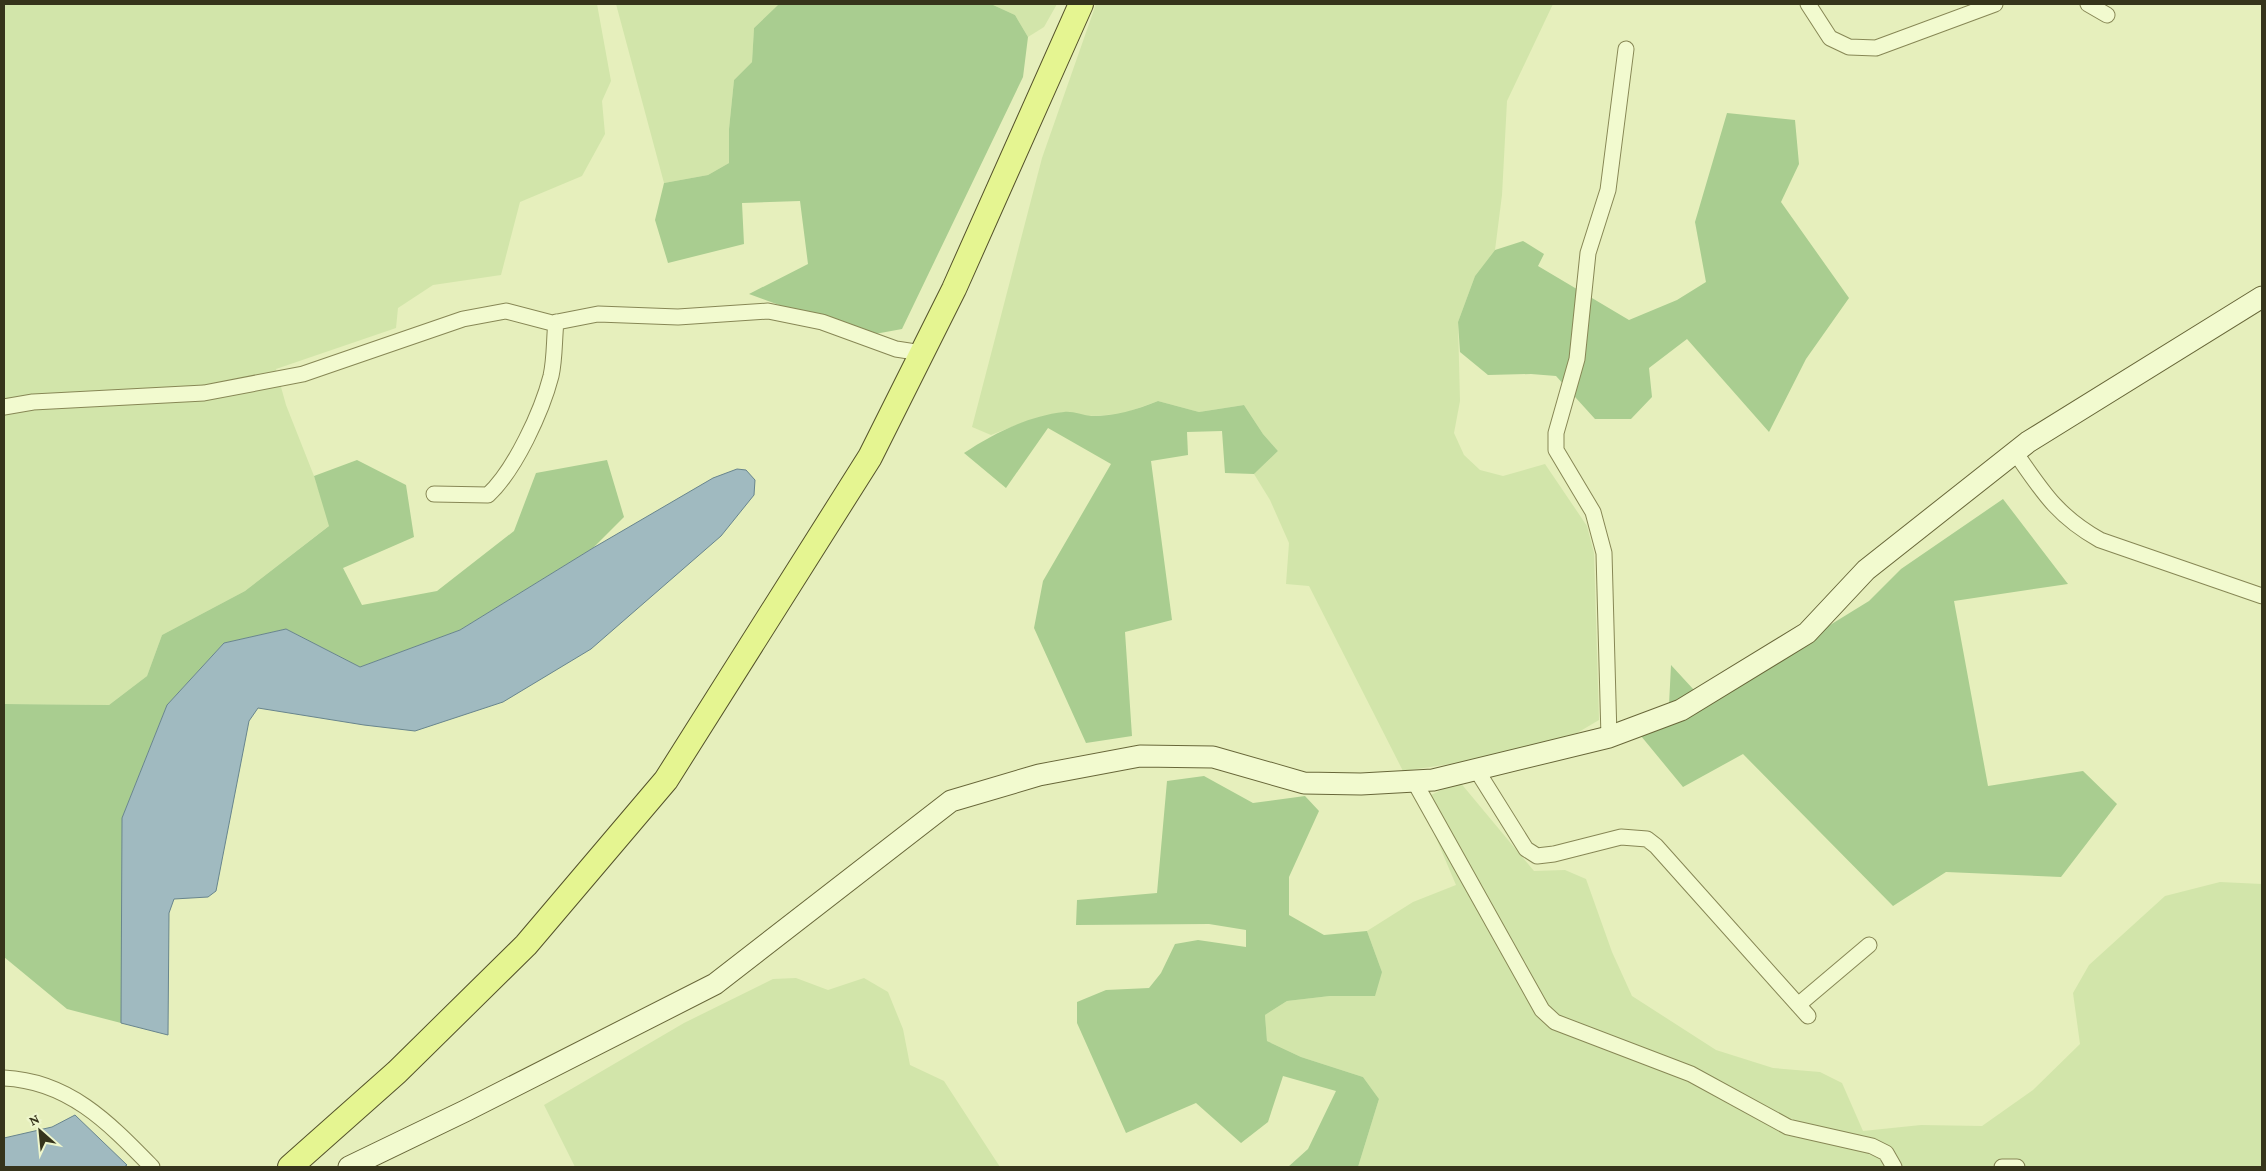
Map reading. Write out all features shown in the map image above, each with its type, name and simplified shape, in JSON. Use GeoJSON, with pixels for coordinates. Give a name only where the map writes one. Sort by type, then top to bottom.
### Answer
{"type":"FeatureCollection","features":[{"type":"Feature","properties":{"kind":"main road"},"geometry":{"type":"LineString","coordinates":[[290,1167],[397,1072],[526,944],[666,780],[870,457],[966,263],[1081,4]]}},
{"type":"Feature","properties":{"kind":"street"},"geometry":{"type":"LineString","coordinates":[[1808,4],[1830,38],[1849,47],[1876,48],[1996,4]]}},
{"type":"Feature","properties":{"kind":"street"},"geometry":{"type":"LineString","coordinates":[[2088,4],[2107,15]]}},
{"type":"Feature","properties":{"kind":"street"},"geometry":{"type":"LineString","coordinates":[[1610,737],[1604,553],[1593,512],[1556,450],[1556,433],[1578,359],[1588,253],[1608,190],[1626,49]]}},
{"type":"Feature","properties":{"kind":"street"},"geometry":{"type":"LineString","coordinates":[[349,1167],[465,1111],[715,984],[951,801],[1039,775],[1140,756],[1213,757],[1304,783],[1361,784],[1433,780],[1610,737],[1681,710],[1807,633],[1866,570],[2028,442],[2262,297]]}},
{"type":"Feature","properties":{"kind":"street"},"geometry":{"type":"LineString","coordinates":[[4,407],[33,402],[204,393],[303,374],[463,318],[506,312],[552,323],[598,314],[678,317],[768,311],[822,322],[896,349],[922,353]]}},
{"type":"Feature","properties":{"kind":"street"},"geometry":{"type":"LineString","coordinates":[[434,494],[488,495],[514,462],[534,423],[551,375],[556,322]]}},
{"type":"Feature","properties":{"kind":"street"},"geometry":{"type":"LineString","coordinates":[[2015,452],[2049,501],[2080,528],[2100,540],[2262,596]]}},
{"type":"Feature","properties":{"kind":"street"},"geometry":{"type":"LineString","coordinates":[[1476,769],[1526,849],[1537,856],[1554,854],[1621,837],[1646,839],[1656,846],[1803,1011],[1869,945]]}},
{"type":"Feature","properties":{"kind":"street"},"geometry":{"type":"LineString","coordinates":[[1414,781],[1542,1010],[1554,1022],[1691,1074],[1788,1127],[1872,1146],[1886,1153],[1894,1167]]}},
{"type":"Feature","properties":{"kind":"street"},"geometry":{"type":"LineString","coordinates":[[4,1078],[34,1083],[58,1090],[77,1099],[129,1144],[152,1167]]}},
{"type":"Feature","properties":{"kind":"street"},"geometry":{"type":"LineString","coordinates":[[2002,1167],[2017,1167]]}},
{"type":"Feature","properties":{"kind":"green space"},"geometry":{"type":"Polygon","coordinates":[[[4,4],[597,4],[611,81],[602,101],[605,134],[582,176],[520,202],[501,275],[433,285],[398,308],[396,328],[276,369],[286,405],[314,476],[330,525],[245,591],[162,635],[147,676],[109,705],[4,704],[4,4]]]}},
{"type":"Feature","properties":{"kind":"green space"},"geometry":{"type":"Polygon","coordinates":[[[616,4],[779,4],[754,28],[752,62],[734,80],[729,129],[729,163],[708,175],[664,183],[616,4]]]}},
{"type":"Feature","properties":{"kind":"green space"},"geometry":{"type":"Polygon","coordinates":[[[779,4],[991,4],[1015,15],[1028,37],[1023,77],[902,329],[864,336],[749,294],[808,264],[800,201],[742,203],[744,244],[668,263],[655,220],[664,183],[708,175],[729,163],[729,129],[734,80],[752,62],[754,28],[779,4]]]}},
{"type":"Feature","properties":{"kind":"green space"},"geometry":{"type":"Polygon","coordinates":[[[991,4],[1057,4],[1044,27],[1028,37],[1015,15],[991,4]]]}},
{"type":"Feature","properties":{"kind":"green space"},"geometry":{"type":"Polygon","coordinates":[[[1096,4],[1553,4],[1507,101],[1502,195],[1495,250],[1475,276],[1458,322],[1460,401],[1454,433],[1464,455],[1480,470],[1503,476],[1545,464],[1587,526],[1594,553],[1599,720],[1577,733],[1484,759],[1403,771],[1309,586],[1286,584],[1289,543],[1270,500],[1254,474],[1278,451],[1263,434],[1244,405],[1199,412],[1158,401],[1122,414],[1089,416],[1065,412],[1027,421],[991,435],[972,427],[1042,158],[1096,4]]]}},
{"type":"Feature","properties":{"kind":"green space"},"geometry":{"type":"Polygon","coordinates":[[[1727,113],[1795,120],[1799,164],[1781,202],[1849,298],[1806,359],[1769,432],[1687,339],[1649,368],[1652,397],[1631,419],[1595,419],[1556,376],[1531,374],[1488,375],[1460,352],[1458,322],[1475,276],[1495,250],[1523,241],[1544,254],[1538,266],[1629,320],[1677,300],[1706,282],[1695,222],[1727,113]]]}},
{"type":"Feature","properties":{"kind":"green space"},"geometry":{"type":"Polygon","coordinates":[[[1158,401],[1199,412],[1244,405],[1263,434],[1278,451],[1254,474],[1225,473],[1222,431],[1187,432],[1188,455],[1151,461],[1172,620],[1125,632],[1132,736],[1086,743],[1034,628],[1043,581],[1111,464],[1048,428],[1006,488],[964,453],[999,432],[1037,417],[1067,412],[1091,416],[1117,414],[1158,401]]]}},
{"type":"Feature","properties":{"kind":"green space"},"geometry":{"type":"Polygon","coordinates":[[[357,460],[406,485],[414,537],[343,568],[362,605],[437,591],[514,531],[536,473],[607,460],[624,517],[593,548],[460,630],[360,667],[286,629],[224,643],[167,705],[122,818],[121,1023],[67,1009],[4,957],[4,704],[109,705],[147,676],[162,635],[245,591],[329,526],[314,476],[357,460]]]}},
{"type":"Feature","properties":{"kind":"green space"},"geometry":{"type":"Polygon","coordinates":[[[2003,499],[2068,584],[1954,601],[1988,786],[2083,771],[2117,804],[2061,877],[1946,872],[1893,906],[1743,754],[1683,787],[1641,736],[1668,725],[1671,665],[1705,702],[1869,601],[1901,569],[2003,499]]]}},
{"type":"Feature","properties":{"kind":"green space"},"geometry":{"type":"Polygon","coordinates":[[[1204,776],[1253,803],[1305,796],[1319,811],[1289,877],[1289,915],[1324,935],[1367,931],[1382,972],[1375,996],[1330,996],[1287,1001],[1265,1015],[1267,1041],[1301,1057],[1363,1077],[1379,1099],[1358,1167],[1288,1167],[1308,1149],[1336,1091],[1283,1076],[1268,1122],[1241,1143],[1196,1103],[1126,1133],[1077,1023],[1077,1002],[1106,990],[1149,988],[1161,973],[1175,944],[1198,940],[1246,947],[1246,930],[1209,924],[1076,925],[1077,900],[1157,893],[1167,781],[1204,776]]]}},
{"type":"Feature","properties":{"kind":"green space"},"geometry":{"type":"Polygon","coordinates":[[[1459,781],[1534,871],[1565,870],[1586,879],[1612,952],[1632,996],[1716,1050],[1773,1068],[1820,1072],[1842,1083],[1863,1131],[1921,1125],[1982,1126],[2033,1090],[2080,1044],[2073,993],[2089,965],[2165,896],[2220,882],[2262,884],[2262,1167],[1358,1167],[1379,1099],[1363,1077],[1301,1057],[1267,1041],[1265,1015],[1287,1001],[1330,996],[1382,972],[1367,931],[1413,902],[1456,885],[1431,826],[1431,795],[1459,781]]]}},
{"type":"Feature","properties":{"kind":"green space"},"geometry":{"type":"Polygon","coordinates":[[[796,978],[828,990],[864,978],[888,992],[903,1029],[910,1065],[944,1081],[1000,1167],[575,1167],[544,1105],[684,1023],[773,979],[796,978]]]}},
{"type":"Feature","properties":{"kind":"water"},"geometry":{"type":"Polygon","coordinates":[[[737,469],[746,470],[755,480],[754,495],[721,536],[591,649],[503,702],[415,731],[258,708],[249,721],[216,891],[208,897],[174,899],[169,913],[168,1035],[121,1023],[122,818],[167,705],[224,643],[286,629],[360,667],[460,630],[593,548],[713,478],[737,469]]]}},
{"type":"Feature","properties":{"kind":"water"},"geometry":{"type":"Polygon","coordinates":[[[75,1115],[127,1165],[124,1167],[4,1167],[4,1138],[52,1127],[75,1115]]]}}]}
